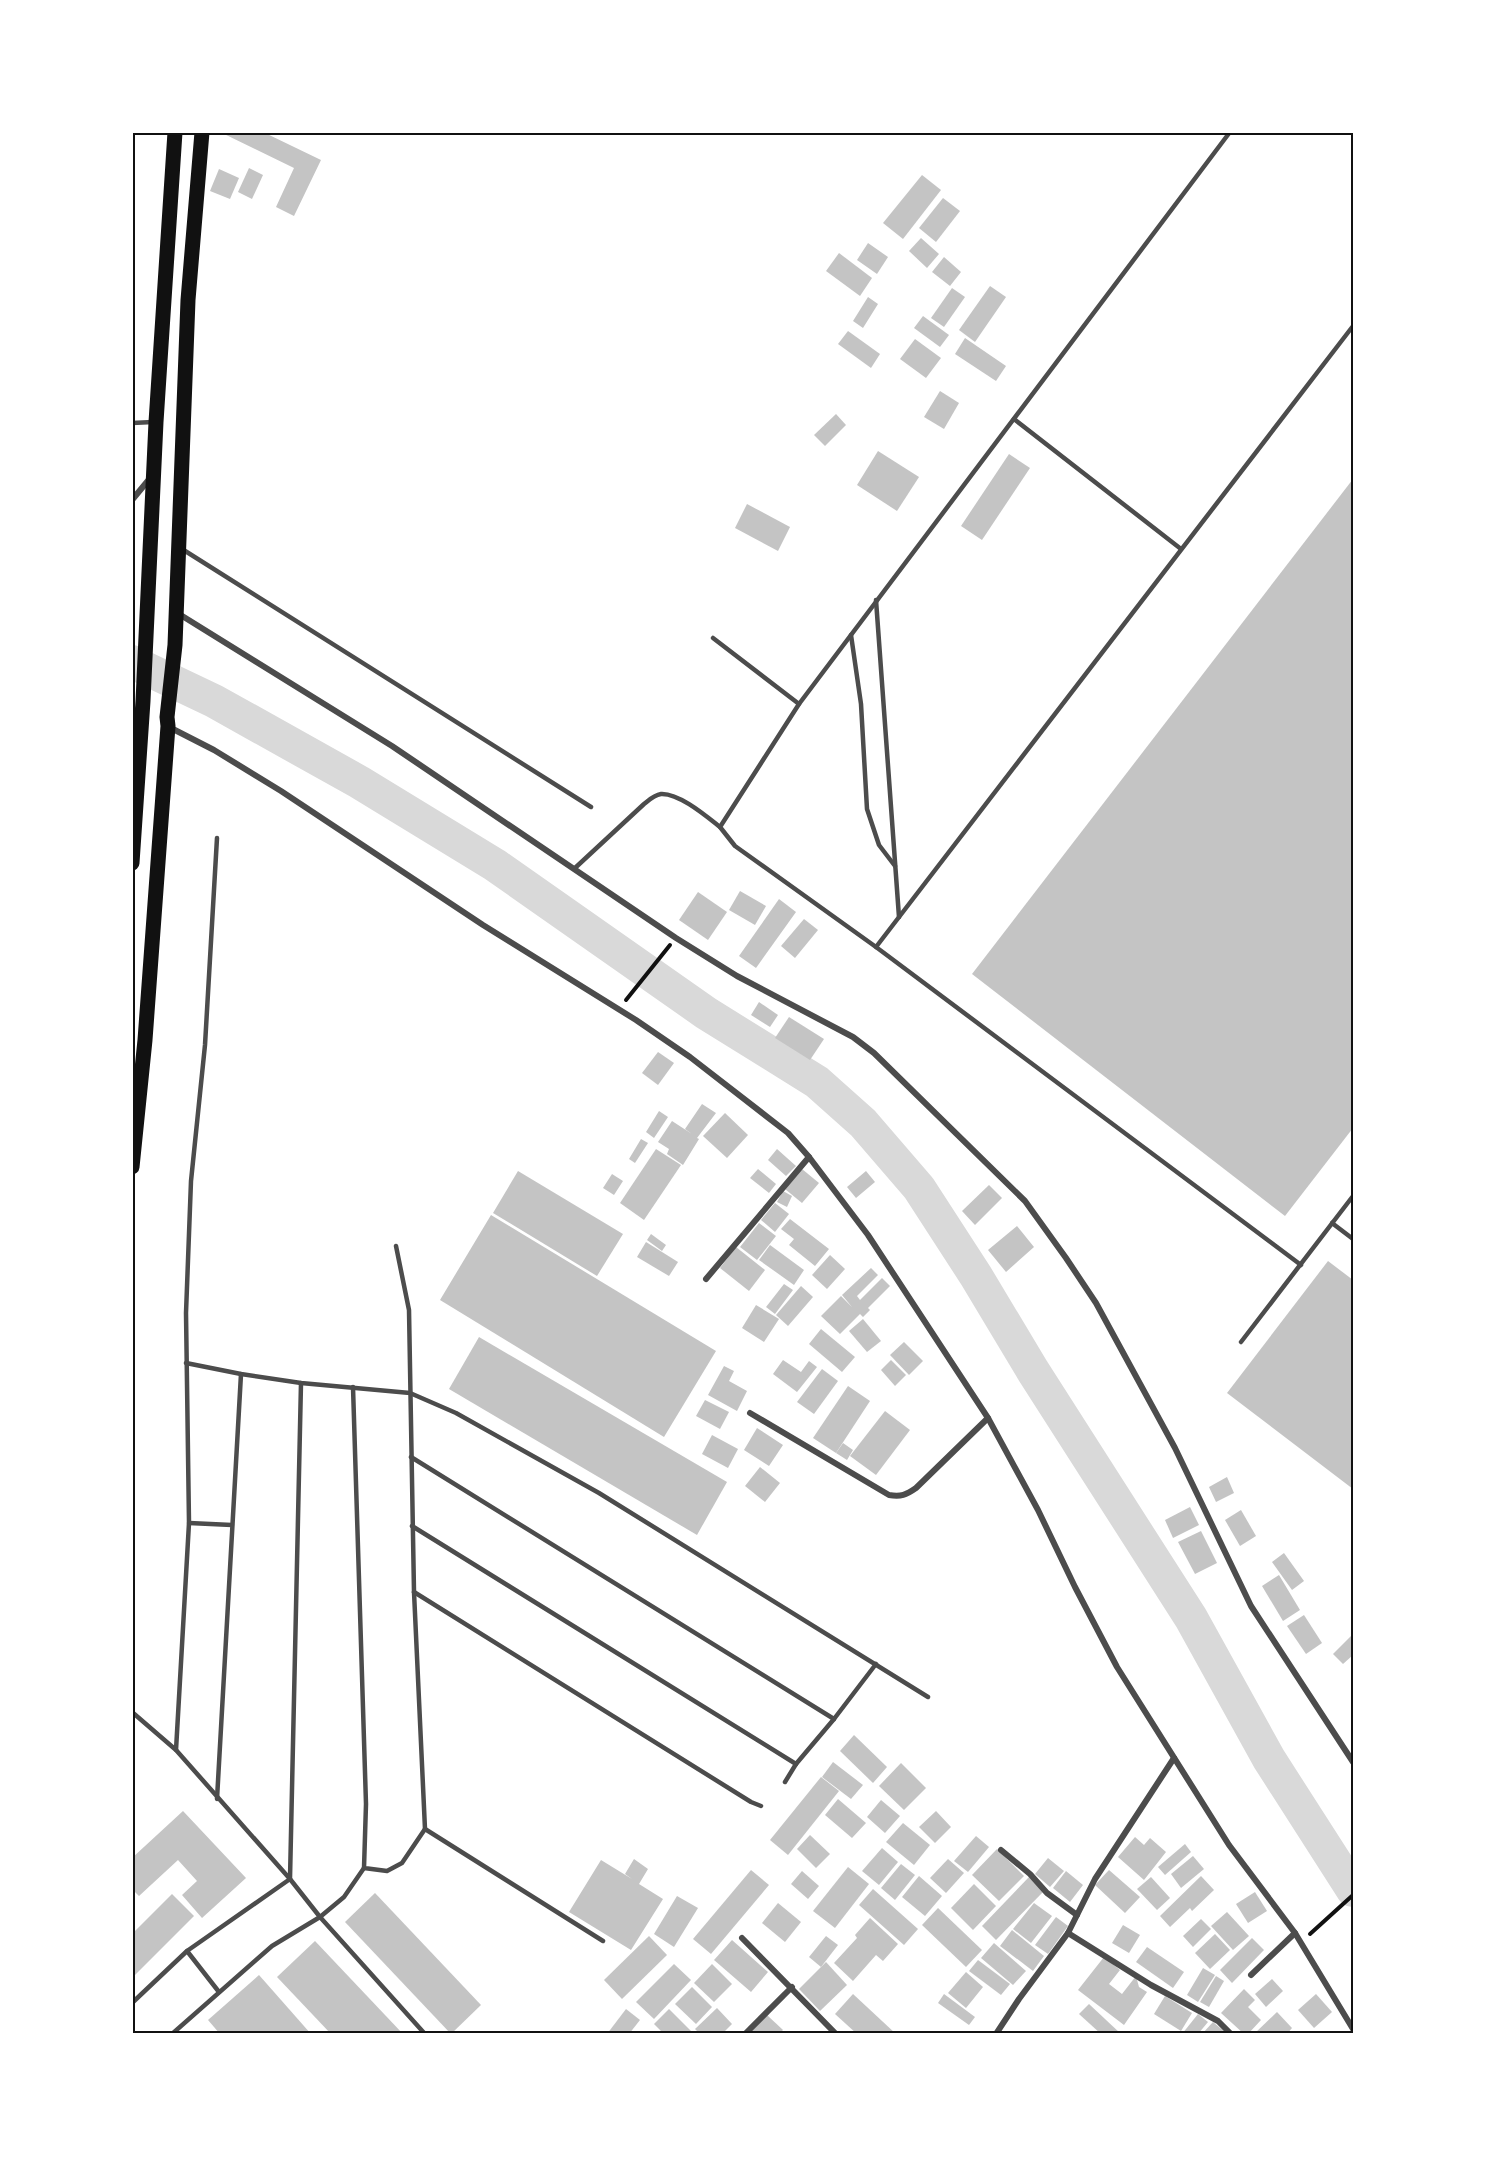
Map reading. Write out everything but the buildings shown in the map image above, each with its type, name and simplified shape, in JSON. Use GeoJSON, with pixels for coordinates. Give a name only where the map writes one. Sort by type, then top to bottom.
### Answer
{"type":"FeatureCollection","features":[{"type":"Feature","properties":{"kind":"highway"},"geometry":{"type":"LineString","coordinates":[[132,863],[143,700],[156,422],[175,132]]}},
{"type":"Feature","properties":{"kind":"highway"},"geometry":{"type":"LineString","coordinates":[[132,1167],[145,1040],[175,645],[188,300],[202,132]]}},
{"type":"Feature","properties":{"kind":"street"},"geometry":{"type":"LineString","coordinates":[[132,500],[154,473]]}},
{"type":"Feature","properties":{"kind":"street"},"geometry":{"type":"LineString","coordinates":[[176,612],[373,734],[737,976],[853,1036],[898,1076],[1025,1201],[1096,1303],[1175,1448],[1251,1606],[1353,1762]]}},
{"type":"Feature","properties":{"kind":"street"},"geometry":{"type":"LineString","coordinates":[[168,722],[234,762],[483,925],[636,1020],[788,1133],[868,1235],[988,1418],[1038,1510],[1117,1667],[1229,1845],[1295,1934],[1353,2029]]}},
{"type":"Feature","properties":{"kind":"street"},"geometry":{"type":"LineString","coordinates":[[706,1279],[809,1157]]}},
{"type":"Feature","properties":{"kind":"street"},"geometry":{"type":"LineString","coordinates":[[750,1413],[864,1481],[889,1495],[898,1497],[916,1488],[988,1418]]}},
{"type":"Feature","properties":{"kind":"street"},"geometry":{"type":"LineString","coordinates":[[996,2034],[1068,1933],[1095,1879],[1174,1758]]}},
{"type":"Feature","properties":{"kind":"street"},"geometry":{"type":"LineString","coordinates":[[1001,1850],[1030,1874],[1047,1893],[1077,1915]]}},
{"type":"Feature","properties":{"kind":"street"},"geometry":{"type":"LineString","coordinates":[[1068,1933],[1151,1985],[1218,2021],[1231,2034]]}},
{"type":"Feature","properties":{"kind":"street"},"geometry":{"type":"LineString","coordinates":[[1251,1975],[1295,1934]]}},
{"type":"Feature","properties":{"kind":"street"},"geometry":{"type":"LineString","coordinates":[[742,1938],[836,2034]]}},
{"type":"Feature","properties":{"kind":"street"},"geometry":{"type":"LineString","coordinates":[[745,2034],[792,1987]]}},
{"type":"Feature","properties":{"kind":"lane"},"geometry":{"type":"LineString","coordinates":[[720,826],[799,704],[1230,132]]}},
{"type":"Feature","properties":{"kind":"lane"},"geometry":{"type":"LineString","coordinates":[[876,946],[1353,326]]}},
{"type":"Feature","properties":{"kind":"lane"},"geometry":{"type":"LineString","coordinates":[[1014,419],[1181,549]]}},
{"type":"Feature","properties":{"kind":"lane"},"geometry":{"type":"LineString","coordinates":[[132,423],[156,422]]}},
{"type":"Feature","properties":{"kind":"lane"},"geometry":{"type":"LineString","coordinates":[[179,547],[591,807]]}},
{"type":"Feature","properties":{"kind":"lane"},"geometry":{"type":"LineString","coordinates":[[876,600],[899,917]]}},
{"type":"Feature","properties":{"kind":"lane"},"geometry":{"type":"LineString","coordinates":[[851,635],[861,704],[867,809],[879,845],[895,866]]}},
{"type":"Feature","properties":{"kind":"lane"},"geometry":{"type":"LineString","coordinates":[[712,638],[799,704]]}},
{"type":"Feature","properties":{"kind":"lane"},"geometry":{"type":"LineString","coordinates":[[575,868],[654,796],[660,794],[682,801],[720,826],[735,846],[876,946],[1301,1264]]}},
{"type":"Feature","properties":{"kind":"lane"},"geometry":{"type":"LineString","coordinates":[[176,1750],[189,1523],[186,1363],[191,1181],[210,975],[217,838]]}},
{"type":"Feature","properties":{"kind":"lane"},"geometry":{"type":"LineString","coordinates":[[1241,1342],[1353,1196]]}},
{"type":"Feature","properties":{"kind":"lane"},"geometry":{"type":"LineString","coordinates":[[1332,1223],[1353,1239]]}},
{"type":"Feature","properties":{"kind":"lane"},"geometry":{"type":"LineString","coordinates":[[364,1869],[387,1871],[402,1863],[425,1829],[414,1592],[409,1310],[396,1246]]}},
{"type":"Feature","properties":{"kind":"lane"},"geometry":{"type":"LineString","coordinates":[[186,1363],[301,1383],[410,1393],[456,1413],[599,1492],[928,1697]]}},
{"type":"Feature","properties":{"kind":"lane"},"geometry":{"type":"LineString","coordinates":[[217,1799],[241,1374]]}},
{"type":"Feature","properties":{"kind":"lane"},"geometry":{"type":"LineString","coordinates":[[290,1880],[301,1383]]}},
{"type":"Feature","properties":{"kind":"lane"},"geometry":{"type":"LineString","coordinates":[[172,2034],[272,1946],[320,1917],[344,1897],[364,1869],[366,1804],[353,1387]]}},
{"type":"Feature","properties":{"kind":"lane"},"geometry":{"type":"LineString","coordinates":[[411,1457],[834,1719]]}},
{"type":"Feature","properties":{"kind":"lane"},"geometry":{"type":"LineString","coordinates":[[189,1523],[232,1525]]}},
{"type":"Feature","properties":{"kind":"lane"},"geometry":{"type":"LineString","coordinates":[[412,1526],[796,1764]]}},
{"type":"Feature","properties":{"kind":"lane"},"geometry":{"type":"LineString","coordinates":[[414,1592],[761,1806]]}},
{"type":"Feature","properties":{"kind":"lane"},"geometry":{"type":"LineString","coordinates":[[785,1782],[796,1764],[876,1664]]}},
{"type":"Feature","properties":{"kind":"lane"},"geometry":{"type":"LineString","coordinates":[[132,1712],[176,1750],[320,1917],[425,2034]]}},
{"type":"Feature","properties":{"kind":"lane"},"geometry":{"type":"LineString","coordinates":[[425,1829],[603,1941]]}},
{"type":"Feature","properties":{"kind":"lane"},"geometry":{"type":"LineString","coordinates":[[132,2003],[187,1951],[290,1880]]}},
{"type":"Feature","properties":{"kind":"lane"},"geometry":{"type":"LineString","coordinates":[[187,1951],[219,1992]]}},
{"type":"Feature","properties":{"kind":"path"},"geometry":{"type":"LineString","coordinates":[[632,993],[658,960]]}},
{"type":"Feature","properties":{"kind":"path"},"geometry":{"type":"LineString","coordinates":[[1300,1943],[1353,1895]]}},
{"type":"Feature","properties":{"kind":"waterway"},"geometry":{"type":"LineString","coordinates":[[132,662],[214,701],[359,782],[495,865],[706,1013],[817,1082],[863,1123],[919,1188],[976,1276],[1033,1371],[1191,1618],[1269,1759],[1353,1890]]}}]}
